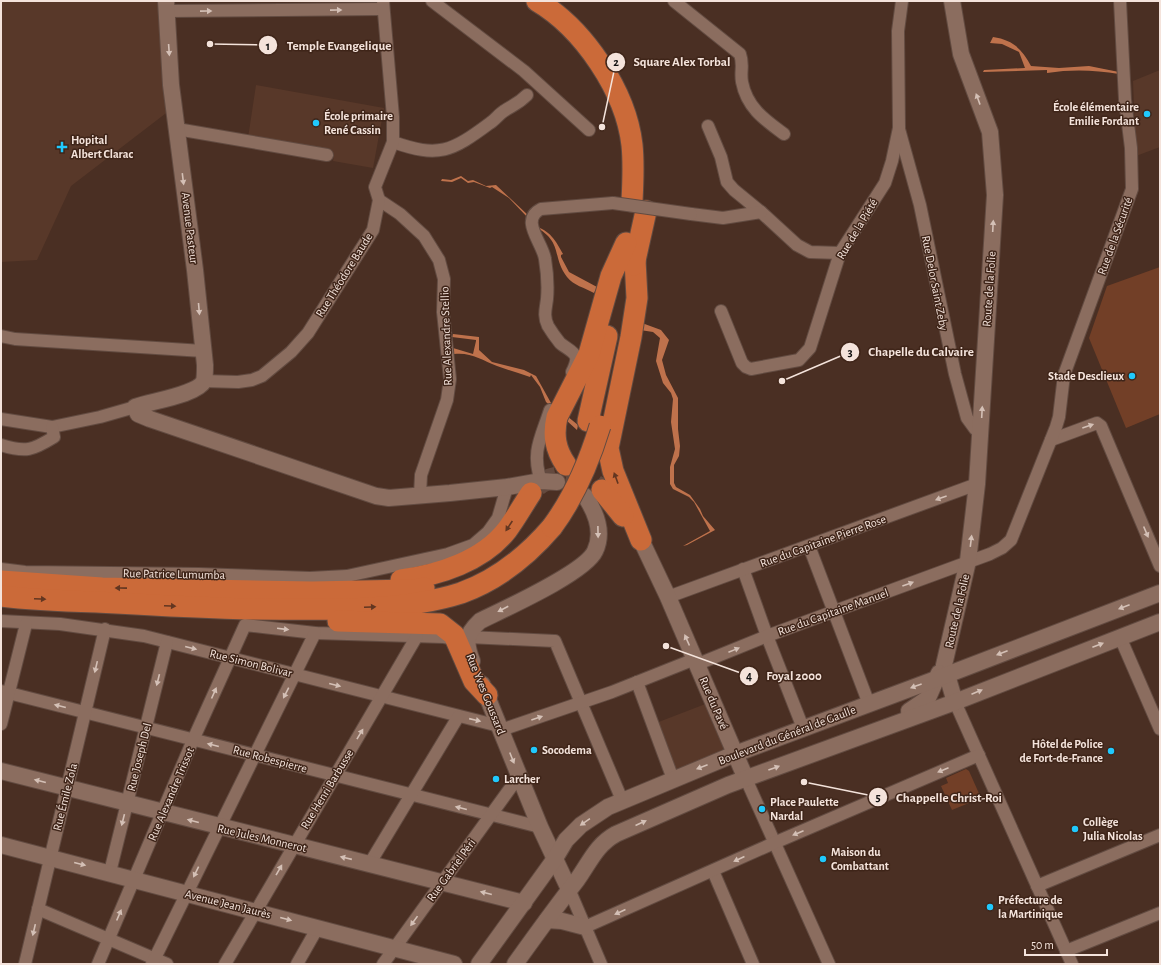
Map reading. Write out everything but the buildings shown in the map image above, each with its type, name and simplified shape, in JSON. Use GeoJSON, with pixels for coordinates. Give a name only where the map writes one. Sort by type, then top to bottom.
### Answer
{"type":"FeatureCollection","features":[{"type":"Feature","properties":{"kind":"highway"},"geometry":{"type":"LineString","coordinates":[[1,581],[102,588],[313,609],[408,605],[431,601],[482,584],[520,543],[548,523],[556,500],[578,453],[594,424],[631,252],[634,206],[634,166],[632,144],[620,99],[608,76],[592,51],[578,35],[537,1]]}},
{"type":"Feature","properties":{"kind":"highway"},"geometry":{"type":"LineString","coordinates":[[558,1],[595,34],[607,49],[635,100],[645,138],[634,206]]}},
{"type":"Feature","properties":{"kind":"highway"},"geometry":{"type":"LineString","coordinates":[[562,474],[556,443],[556,409],[580,375],[589,354],[611,276],[631,252]]}},
{"type":"Feature","properties":{"kind":"highway"},"geometry":{"type":"LineString","coordinates":[[631,252],[637,298],[631,337],[608,448],[613,471],[641,540]]}},
{"type":"Feature","properties":{"kind":"highway"},"geometry":{"type":"LineString","coordinates":[[1,596],[200,598],[367,584],[422,577],[447,570],[477,555],[498,540],[507,530],[536,487]]}},
{"type":"Feature","properties":{"kind":"highway"},"geometry":{"type":"LineString","coordinates":[[594,493],[641,540]]}},
{"type":"Feature","properties":{"kind":"highway"},"geometry":{"type":"LineString","coordinates":[[398,565],[419,570],[447,570]]}},
{"type":"Feature","properties":{"kind":"highway"},"geometry":{"type":"LineString","coordinates":[[200,598],[326,620],[440,624],[452,632],[465,636],[474,681],[487,695]]}},
{"type":"Feature","properties":{"kind":"street"},"geometry":{"type":"LineString","coordinates":[[432,1],[524,71],[589,130]]}},
{"type":"Feature","properties":{"kind":"street"},"geometry":{"type":"LineString","coordinates":[[674,1],[740,54],[743,63],[741,74],[743,84],[751,104],[756,113],[784,134]]}},
{"type":"Feature","properties":{"kind":"street","name":"Rue de la Piété"},"geometry":{"type":"LineString","coordinates":[[721,311],[742,363],[746,367],[751,369],[799,360],[810,348],[840,253],[885,183],[892,161],[899,128],[898,31],[902,1]]}},
{"type":"Feature","properties":{"kind":"street","name":"Route de la Folie"},"geometry":{"type":"LineString","coordinates":[[862,735],[904,714],[924,702],[930,695],[942,673],[968,561],[981,434],[995,195],[990,132],[961,54],[952,1]]}},
{"type":"Feature","properties":{"kind":"street","name":"Rue de la Sécurité"},"geometry":{"type":"LineString","coordinates":[[968,561],[1002,548],[1011,540],[1059,417],[1064,375],[1132,189],[1131,148],[1125,100],[1120,1]]}},
{"type":"Feature","properties":{"kind":"street"},"geometry":{"type":"LineString","coordinates":[[166,6],[383,5]]}},
{"type":"Feature","properties":{"kind":"street","name":"Rue Théodore Baude"},"geometry":{"type":"LineString","coordinates":[[204,381],[238,382],[252,380],[262,376],[291,352],[308,333],[373,230],[379,200],[375,186],[393,142],[393,117],[383,5]]}},
{"type":"Feature","properties":{"kind":"street","name":"Avenue Pasteur"},"geometry":{"type":"LineString","coordinates":[[166,6],[172,85],[205,365],[204,381]]}},
{"type":"Feature","properties":{"kind":"street"},"geometry":{"type":"LineString","coordinates":[[393,142],[417,151],[434,152],[445,150],[462,142],[504,111],[517,105],[527,95]]}},
{"type":"Feature","properties":{"kind":"street"},"geometry":{"type":"LineString","coordinates":[[708,126],[719,152],[727,182],[734,190],[798,244],[810,252],[840,253]]}},
{"type":"Feature","properties":{"kind":"street","name":"Rue Delor Saint Zeby"},"geometry":{"type":"LineString","coordinates":[[899,128],[920,205],[955,374],[967,418],[975,429],[981,434]]}},
{"type":"Feature","properties":{"kind":"street"},"geometry":{"type":"LineString","coordinates":[[177,129],[327,155]]}},
{"type":"Feature","properties":{"kind":"street","name":"Rue Alexandre Stellio"},"geometry":{"type":"LineString","coordinates":[[379,200],[400,214],[424,236],[439,260],[444,279],[443,312],[450,379],[447,400],[421,475],[420,495]]}},
{"type":"Feature","properties":{"kind":"street"},"geometry":{"type":"LineString","coordinates":[[536,487],[536,451],[556,409],[576,359],[575,355],[556,337],[548,326],[545,315],[547,298],[545,258],[541,245],[531,228],[532,217],[536,211],[546,208],[634,206],[723,218],[761,212]]}},
{"type":"Feature","properties":{"kind":"street"},"geometry":{"type":"LineString","coordinates":[[1,336],[203,351]]}},
{"type":"Feature","properties":{"kind":"street"},"geometry":{"type":"LineString","coordinates":[[1,420],[52,427],[100,418],[135,408],[147,402],[187,393],[197,388],[204,381]]}},
{"type":"Feature","properties":{"kind":"street"},"geometry":{"type":"LineString","coordinates":[[135,408],[138,414],[150,420],[376,496],[389,498],[507,487],[536,487],[562,474]]}},
{"type":"Feature","properties":{"kind":"street"},"geometry":{"type":"LineString","coordinates":[[1051,440],[1097,423],[1101,426],[1160,566]]}},
{"type":"Feature","properties":{"kind":"street"},"geometry":{"type":"LineString","coordinates":[[1,445],[25,450],[36,448],[54,437],[52,427]]}},
{"type":"Feature","properties":{"kind":"street","name":"Rue du Capitaine Pierre Rose"},"geometry":{"type":"LineString","coordinates":[[668,597],[977,484]]}},
{"type":"Feature","properties":{"kind":"street","name":"Rue Patrice Lumumba"},"geometry":{"type":"LineString","coordinates":[[1,569],[25,572],[199,574],[310,578],[347,576],[448,554],[473,545],[481,540],[498,518],[507,487]]}},
{"type":"Feature","properties":{"kind":"street"},"geometry":{"type":"LineString","coordinates":[[465,636],[480,621],[566,575],[589,560],[598,544],[594,493]]}},
{"type":"Feature","properties":{"kind":"street","name":"Rue du Pavé"},"geometry":{"type":"LineString","coordinates":[[641,540],[668,597],[746,778]]}},
{"type":"Feature","properties":{"kind":"street"},"geometry":{"type":"LineString","coordinates":[[809,546],[869,704]]}},
{"type":"Feature","properties":{"kind":"street","name":"Rue du Capitaine Manuel"},"geometry":{"type":"LineString","coordinates":[[500,728],[580,703],[767,636],[968,561]]}},
{"type":"Feature","properties":{"kind":"street"},"geometry":{"type":"LineString","coordinates":[[743,569],[767,636],[803,728]]}},
{"type":"Feature","properties":{"kind":"street","name":"Boulevard du Général de Gaulle"},"geometry":{"type":"LineString","coordinates":[[478,964],[524,903],[566,840],[581,825],[622,800],[736,754],[869,704],[942,673],[1160,593]]}},
{"type":"Feature","properties":{"kind":"street","name":"Rue Simon Bolivar"},"geometry":{"type":"LineString","coordinates":[[1,621],[26,624],[60,624],[105,629],[167,642],[500,728]]}},
{"type":"Feature","properties":{"kind":"street"},"geometry":{"type":"LineString","coordinates":[[515,964],[592,855],[609,838],[746,778],[955,702],[1160,622]]}},
{"type":"Feature","properties":{"kind":"street"},"geometry":{"type":"LineString","coordinates":[[1,724],[5,692],[26,624]]}},
{"type":"Feature","properties":{"kind":"street","name":"Rue Alexandre Trissot"},"geometry":{"type":"LineString","coordinates":[[98,964],[193,740],[245,625],[315,633]]}},
{"type":"Feature","properties":{"kind":"street","name":"Rue Émile Zola"},"geometry":{"type":"LineString","coordinates":[[30,961],[38,909],[105,629]]}},
{"type":"Feature","properties":{"kind":"street"},"geometry":{"type":"LineString","coordinates":[[154,961],[218,827],[315,633],[444,637],[465,636],[553,640],[557,644],[580,703],[622,800]]}},
{"type":"Feature","properties":{"kind":"street","name":"Rue Henri Barbusse"},"geometry":{"type":"LineString","coordinates":[[225,964],[417,636]]}},
{"type":"Feature","properties":{"kind":"street"},"geometry":{"type":"LineString","coordinates":[[1120,637],[1160,729]]}},
{"type":"Feature","properties":{"kind":"street","name":"Rue Joseph Del"},"geometry":{"type":"LineString","coordinates":[[110,872],[167,642]]}},
{"type":"Feature","properties":{"kind":"street"},"geometry":{"type":"LineString","coordinates":[[942,673],[1072,964]]}},
{"type":"Feature","properties":{"kind":"street"},"geometry":{"type":"LineString","coordinates":[[637,682],[673,779]]}},
{"type":"Feature","properties":{"kind":"street","name":"Rue Robespierre"},"geometry":{"type":"LineString","coordinates":[[5,692],[540,827]]}},
{"type":"Feature","properties":{"kind":"street","name":"Rue Yves Goussard"},"geometry":{"type":"LineString","coordinates":[[487,695],[554,860],[565,895]]}},
{"type":"Feature","properties":{"kind":"street"},"geometry":{"type":"LineString","coordinates":[[370,863],[458,716]]}},
{"type":"Feature","properties":{"kind":"street"},"geometry":{"type":"LineString","coordinates":[[547,920],[562,921],[585,927],[774,843],[979,755]]}},
{"type":"Feature","properties":{"kind":"street","name":"Rue Jules Monnerot"},"geometry":{"type":"LineString","coordinates":[[1,772],[218,827],[370,863],[524,903]]}},
{"type":"Feature","properties":{"kind":"street","name":"Rue Gabriel Péri"},"geometry":{"type":"LineString","coordinates":[[384,964],[519,776]]}},
{"type":"Feature","properties":{"kind":"street"},"geometry":{"type":"LineString","coordinates":[[746,778],[829,964]]}},
{"type":"Feature","properties":{"kind":"street"},"geometry":{"type":"LineString","coordinates":[[1037,886],[1160,835]]}},
{"type":"Feature","properties":{"kind":"street","name":"Avenue Jean Jaurès"},"geometry":{"type":"LineString","coordinates":[[1,845],[110,872],[186,894],[395,947],[454,964]]}},
{"type":"Feature","properties":{"kind":"street"},"geometry":{"type":"LineString","coordinates":[[713,871],[753,964]]}},
{"type":"Feature","properties":{"kind":"street"},"geometry":{"type":"LineString","coordinates":[[539,881],[548,881],[556,886],[565,895],[585,927],[601,964]]}},
{"type":"Feature","properties":{"kind":"street"},"geometry":{"type":"LineString","coordinates":[[38,909],[154,961],[167,964]]}},
{"type":"Feature","properties":{"kind":"street"},"geometry":{"type":"LineString","coordinates":[[1066,951],[1160,912]]}},
{"type":"Feature","properties":{"kind":"street"},"geometry":{"type":"LineString","coordinates":[[297,964],[318,928]]}},
{"type":"Feature","properties":{"kind":"shaded area","name":"Hopital Albert Clarac"},"geometry":{"type":"Polygon","coordinates":[[[1,1],[162,1],[174,107],[71,186],[37,260],[1,262],[1,1]]]}},
{"type":"Feature","properties":{"kind":"shaded area"},"geometry":{"type":"Polygon","coordinates":[[[993,37],[1006,40],[1016,46],[1031,66],[1059,68],[1089,66],[1119,72],[1119,74],[1083,70],[1047,73],[1047,70],[983,72],[984,70],[1025,68],[1019,52],[1002,44],[990,43],[993,37]]]}},
{"type":"Feature","properties":{"kind":"shaded area","name":"École élémentaire Emilie Fordant"},"geometry":{"type":"Polygon","coordinates":[[[1160,70],[1160,147],[1136,156],[1133,81],[1160,70]]]}},
{"type":"Feature","properties":{"kind":"shaded area","name":"École primaire René Cassin"},"geometry":{"type":"Polygon","coordinates":[[[256,85],[384,108],[373,168],[333,161],[334,153],[248,138],[256,85]]]}},
{"type":"Feature","properties":{"kind":"shaded area"},"geometry":{"type":"Polygon","coordinates":[[[461,176],[468,181],[473,180],[486,186],[496,185],[530,217],[529,219],[509,198],[492,187],[490,188],[474,182],[468,183],[461,178],[452,182],[441,181],[442,179],[451,180],[461,176]]]}},
{"type":"Feature","properties":{"kind":"shaded area"},"geometry":{"type":"Polygon","coordinates":[[[534,226],[544,230],[555,240],[563,254],[561,257],[569,272],[597,287],[594,293],[576,284],[567,277],[562,269],[556,250],[550,238],[534,226]]]}},
{"type":"Feature","properties":{"kind":"shaded area","name":"Stade Desclieux"},"geometry":{"type":"Polygon","coordinates":[[[1160,267],[1160,414],[1126,428],[1089,338],[1107,286],[1160,267]]]}},
{"type":"Feature","properties":{"kind":"shaded area"},"geometry":{"type":"Polygon","coordinates":[[[642,323],[661,330],[669,340],[662,360],[666,375],[678,398],[678,429],[680,446],[679,456],[674,465],[674,483],[676,487],[690,495],[703,516],[715,530],[683,546],[710,531],[694,502],[689,497],[673,489],[670,484],[670,467],[675,449],[671,422],[673,399],[671,393],[663,383],[656,361],[660,338],[653,332],[640,330],[642,323]]]}},
{"type":"Feature","properties":{"kind":"shaded area"},"geometry":{"type":"Polygon","coordinates":[[[453,334],[479,337],[479,350],[492,362],[524,370],[536,376],[551,403],[578,425],[577,430],[546,402],[540,387],[531,375],[530,377],[497,366],[471,355],[454,354],[453,348],[473,354],[476,340],[452,337],[453,334]]]}},
{"type":"Feature","properties":{"kind":"shaded area"},"geometry":{"type":"Polygon","coordinates":[[[708,703],[728,755],[674,777],[656,723],[708,703]]]}},
{"type":"Feature","properties":{"kind":"shaded area"},"geometry":{"type":"Polygon","coordinates":[[[966,769],[969,771],[981,798],[952,810],[941,786],[948,783],[946,778],[966,769]]]}},
{"type":"Feature","properties":{"kind":"tunnel"},"geometry":{"type":"LineString","coordinates":[[537,486],[552,478],[570,476],[587,481],[602,490]]}},
{"type":"Feature","properties":{"kind":"place","name":"Temple Evangelique"},"geometry":{"type":"Point","coordinates":[210,44]}},
{"type":"Feature","properties":{"kind":"place","name":"École élémentaire Emilie Fordant"},"geometry":{"type":"Point","coordinates":[1147,114]}},
{"type":"Feature","properties":{"kind":"place","name":"École primaire René Cassin"},"geometry":{"type":"Point","coordinates":[316,123]}},
{"type":"Feature","properties":{"kind":"place","name":"Square Alex Torbal"},"geometry":{"type":"Point","coordinates":[602,127]}},
{"type":"Feature","properties":{"kind":"place","name":"Hopital Albert Clarac"},"geometry":{"type":"Point","coordinates":[62,147]}},
{"type":"Feature","properties":{"kind":"place","name":"Stade Desclieux"},"geometry":{"type":"Point","coordinates":[1132,376]}},
{"type":"Feature","properties":{"kind":"place","name":"Chapelle du Calvaire"},"geometry":{"type":"Point","coordinates":[782,381]}},
{"type":"Feature","properties":{"kind":"place","name":"Foyal 2000"},"geometry":{"type":"Point","coordinates":[666,646]}},
{"type":"Feature","properties":{"kind":"place","name":"Socodema"},"geometry":{"type":"Point","coordinates":[534,750]}},
{"type":"Feature","properties":{"kind":"place","name":"Hôtel de Police de Fort-de-France"},"geometry":{"type":"Point","coordinates":[1111,751]}},
{"type":"Feature","properties":{"kind":"place","name":"Larcher"},"geometry":{"type":"Point","coordinates":[496,779]}},
{"type":"Feature","properties":{"kind":"place","name":"Chappelle Christ-Roi"},"geometry":{"type":"Point","coordinates":[804,782]}},
{"type":"Feature","properties":{"kind":"place","name":"Place Paulette Nardal"},"geometry":{"type":"Point","coordinates":[762,809]}},
{"type":"Feature","properties":{"kind":"place","name":"Collège Julia Nicolas"},"geometry":{"type":"Point","coordinates":[1075,829]}},
{"type":"Feature","properties":{"kind":"place","name":"Maison du Combattant"},"geometry":{"type":"Point","coordinates":[823,859]}},
{"type":"Feature","properties":{"kind":"place","name":"Préfecture de la Martinique"},"geometry":{"type":"Point","coordinates":[990,907]}}]}
